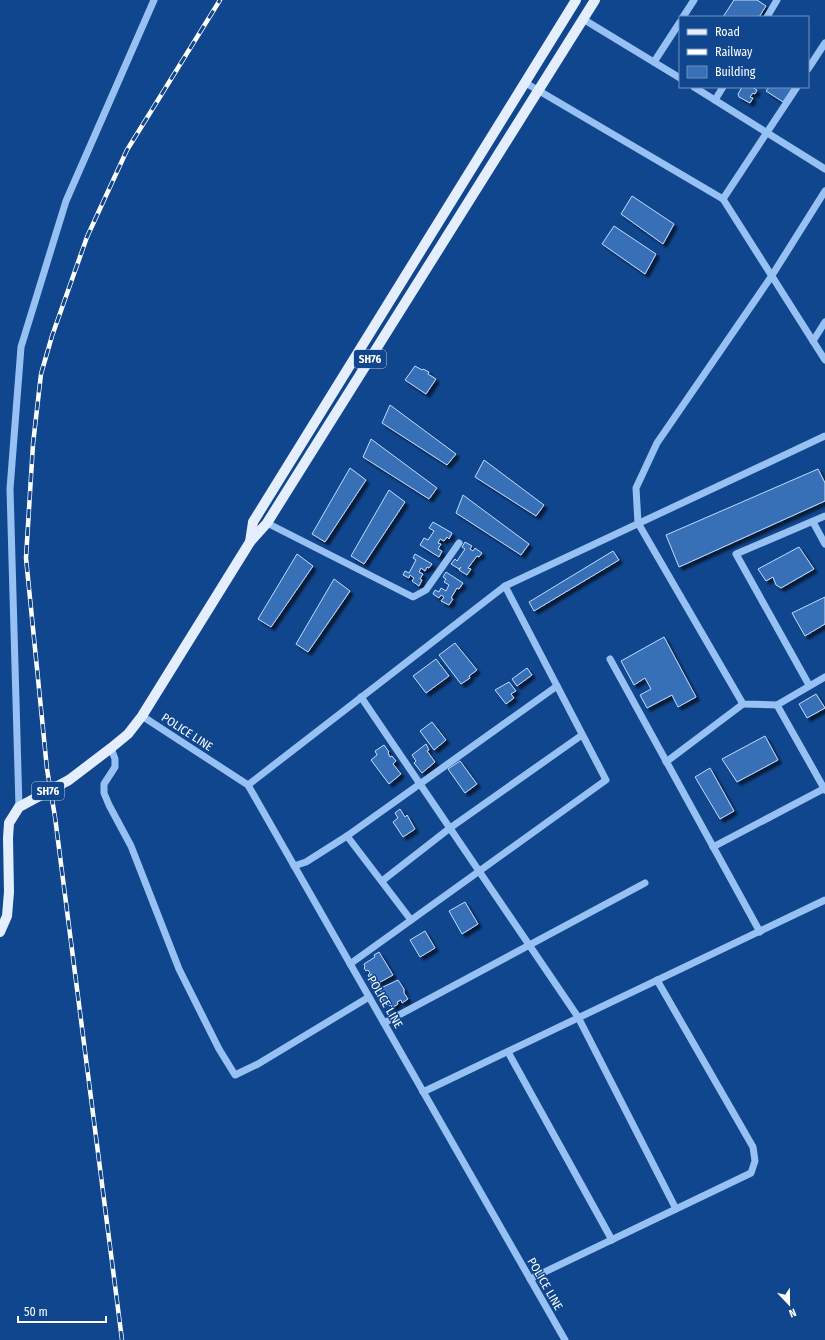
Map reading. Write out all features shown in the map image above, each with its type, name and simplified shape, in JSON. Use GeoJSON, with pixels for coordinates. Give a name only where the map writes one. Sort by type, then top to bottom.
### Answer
{"type":"FeatureCollection","features":[{"type":"Feature","properties":{"kind":"main road","name":"SH76"},"geometry":{"type":"LineString","coordinates":[[250,542],[253,522],[576,0]]}},
{"type":"Feature","properties":{"kind":"main road","name":"SH76"},"geometry":{"type":"LineString","coordinates":[[0,932],[7,916],[9,892],[8,838],[10,824],[19,807],[68,780],[128,734],[142,716],[250,542],[267,523],[595,0]]}},
{"type":"Feature","properties":{"kind":"street"},"geometry":{"type":"LineString","coordinates":[[19,807],[10,489],[21,347],[66,201],[154,0]]}},
{"type":"Feature","properties":{"kind":"street"},"geometry":{"type":"LineString","coordinates":[[684,16],[694,0]]}},
{"type":"Feature","properties":{"kind":"street"},"geometry":{"type":"LineString","coordinates":[[768,16],[777,0]]}},
{"type":"Feature","properties":{"kind":"street"},"geometry":{"type":"LineString","coordinates":[[583,19],[679,77]]}},
{"type":"Feature","properties":{"kind":"street"},"geometry":{"type":"LineString","coordinates":[[654,62],[679,24]]}},
{"type":"Feature","properties":{"kind":"street"},"geometry":{"type":"LineString","coordinates":[[809,67],[825,42]]}},
{"type":"Feature","properties":{"kind":"street"},"geometry":{"type":"LineString","coordinates":[[524,82],[723,199],[825,360]]}},
{"type":"Feature","properties":{"kind":"street"},"geometry":{"type":"LineString","coordinates":[[696,88],[825,169]]}},
{"type":"Feature","properties":{"kind":"street"},"geometry":{"type":"LineString","coordinates":[[715,100],[722,88]]}},
{"type":"Feature","properties":{"kind":"street"},"geometry":{"type":"LineString","coordinates":[[723,199],[796,88]]}},
{"type":"Feature","properties":{"kind":"street"},"geometry":{"type":"LineString","coordinates":[[743,704],[638,523],[636,488],[657,443],[771,276],[825,191]]}},
{"type":"Feature","properties":{"kind":"street"},"geometry":{"type":"LineString","coordinates":[[813,341],[825,322]]}},
{"type":"Feature","properties":{"kind":"street"},"geometry":{"type":"LineString","coordinates":[[248,785],[505,586],[825,436]]}},
{"type":"Feature","properties":{"kind":"street"},"geometry":{"type":"LineString","coordinates":[[809,685],[736,554],[825,516]]}},
{"type":"Feature","properties":{"kind":"street"},"geometry":{"type":"LineString","coordinates":[[812,522],[825,544]]}},
{"type":"Feature","properties":{"kind":"street"},"geometry":{"type":"LineString","coordinates":[[267,523],[413,597],[426,590],[459,543]]}},
{"type":"Feature","properties":{"kind":"street"},"geometry":{"type":"LineString","coordinates":[[350,964],[606,780],[505,586]]}},
{"type":"Feature","properties":{"kind":"street"},"geometry":{"type":"LineString","coordinates":[[610,659],[760,932]]}},
{"type":"Feature","properties":{"kind":"street"},"geometry":{"type":"LineString","coordinates":[[666,762],[743,704],[777,705],[825,677]]}},
{"type":"Feature","properties":{"kind":"street"},"geometry":{"type":"LineString","coordinates":[[294,866],[306,862],[347,836],[557,686]]}},
{"type":"Feature","properties":{"kind":"street"},"geometry":{"type":"LineString","coordinates":[[361,697],[578,1017],[676,1209]]}},
{"type":"Feature","properties":{"kind":"street"},"geometry":{"type":"LineString","coordinates":[[713,847],[825,789],[777,705]]}},
{"type":"Feature","properties":{"kind":"street","name":"POLICE LINE"},"geometry":{"type":"LineString","coordinates":[[142,716],[248,785],[565,1340]]}},
{"type":"Feature","properties":{"kind":"street"},"geometry":{"type":"LineString","coordinates":[[382,881],[450,828],[582,735]]}},
{"type":"Feature","properties":{"kind":"street"},"geometry":{"type":"LineString","coordinates":[[111,748],[115,759],[115,768],[104,784],[104,792],[109,805],[131,846],[179,969],[219,1049],[235,1075],[258,1064],[369,997]]}},
{"type":"Feature","properties":{"kind":"street"},"geometry":{"type":"LineString","coordinates":[[347,836],[411,920]]}},
{"type":"Feature","properties":{"kind":"street"},"geometry":{"type":"LineString","coordinates":[[384,1023],[645,883]]}},
{"type":"Feature","properties":{"kind":"street"},"geometry":{"type":"LineString","coordinates":[[423,1092],[825,900]]}},
{"type":"Feature","properties":{"kind":"street"},"geometry":{"type":"LineString","coordinates":[[530,1279],[751,1173],[755,1161],[753,1147],[657,980]]}},
{"type":"Feature","properties":{"kind":"street"},"geometry":{"type":"LineString","coordinates":[[508,1052],[612,1240]]}},
{"type":"Feature","properties":{"kind":"building"},"geometry":{"type":"Polygon","coordinates":[[[734,0],[757,0],[766,6],[760,16],[724,16],[734,0]]]}},
{"type":"Feature","properties":{"kind":"building"},"geometry":{"type":"Polygon","coordinates":[[[741,88],[754,88],[757,90],[755,94],[753,93],[750,97],[753,98],[750,103],[739,97],[738,94],[741,88]]]}},
{"type":"Feature","properties":{"kind":"building"},"geometry":{"type":"Polygon","coordinates":[[[768,88],[792,88],[783,102],[766,91],[768,88]]]}},
{"type":"Feature","properties":{"kind":"building"},"geometry":{"type":"Polygon","coordinates":[[[632,196],[674,224],[663,244],[621,214],[632,196]]]}},
{"type":"Feature","properties":{"kind":"building"},"geometry":{"type":"Polygon","coordinates":[[[614,226],[656,254],[645,274],[602,244],[614,226]]]}},
{"type":"Feature","properties":{"kind":"building"},"geometry":{"type":"Polygon","coordinates":[[[415,366],[429,372],[428,374],[436,379],[426,394],[405,380],[415,366]]]}},
{"type":"Feature","properties":{"kind":"building"},"geometry":{"type":"Polygon","coordinates":[[[390,405],[456,454],[447,465],[382,423],[390,405]]]}},
{"type":"Feature","properties":{"kind":"building"},"geometry":{"type":"Polygon","coordinates":[[[371,439],[437,488],[429,499],[363,457],[371,439]]]}},
{"type":"Feature","properties":{"kind":"building"},"geometry":{"type":"Polygon","coordinates":[[[484,460],[544,505],[536,516],[475,477],[484,460]]]}},
{"type":"Feature","properties":{"kind":"building"},"geometry":{"type":"Polygon","coordinates":[[[350,468],[366,480],[325,542],[312,534],[350,468]]]}},
{"type":"Feature","properties":{"kind":"building"},"geometry":{"type":"Polygon","coordinates":[[[818,469],[825,483],[825,501],[679,567],[666,535],[818,469]]]}},
{"type":"Feature","properties":{"kind":"building"},"geometry":{"type":"Polygon","coordinates":[[[389,490],[405,502],[364,564],[351,556],[389,490]]]}},
{"type":"Feature","properties":{"kind":"building"},"geometry":{"type":"Polygon","coordinates":[[[463,495],[529,544],[521,555],[456,513],[463,495]]]}},
{"type":"Feature","properties":{"kind":"building"},"geometry":{"type":"Polygon","coordinates":[[[433,522],[452,533],[449,539],[447,537],[444,541],[440,539],[438,543],[441,544],[438,549],[442,551],[439,557],[420,545],[424,538],[428,540],[434,531],[429,528],[433,522]]]}},
{"type":"Feature","properties":{"kind":"building"},"geometry":{"type":"Polygon","coordinates":[[[465,542],[472,546],[470,549],[473,551],[475,548],[482,553],[479,557],[477,556],[468,568],[471,569],[467,575],[459,570],[461,567],[459,569],[451,564],[455,559],[457,561],[465,549],[462,547],[465,542]]]}},
{"type":"Feature","properties":{"kind":"building"},"geometry":{"type":"Polygon","coordinates":[[[799,547],[814,569],[781,588],[776,585],[773,577],[766,581],[758,569],[799,547]]]}},
{"type":"Feature","properties":{"kind":"building"},"geometry":{"type":"Polygon","coordinates":[[[613,551],[619,560],[534,611],[529,602],[613,551]]]}},
{"type":"Feature","properties":{"kind":"building"},"geometry":{"type":"Polygon","coordinates":[[[297,554],[313,566],[271,627],[258,619],[297,554]]]}},
{"type":"Feature","properties":{"kind":"building"},"geometry":{"type":"Polygon","coordinates":[[[415,554],[432,564],[429,568],[427,567],[425,571],[421,568],[419,572],[423,574],[420,579],[422,580],[419,586],[412,581],[414,578],[410,575],[409,578],[403,575],[405,571],[409,573],[416,560],[413,558],[415,554]]]}},
{"type":"Feature","properties":{"kind":"building"},"geometry":{"type":"Polygon","coordinates":[[[446,572],[463,583],[459,589],[457,588],[449,605],[441,601],[444,597],[441,595],[439,598],[433,594],[435,590],[439,592],[441,588],[446,591],[449,585],[444,582],[446,579],[443,577],[446,572]]]}},
{"type":"Feature","properties":{"kind":"building"},"geometry":{"type":"Polygon","coordinates":[[[334,579],[350,591],[308,652],[296,644],[334,579]]]}},
{"type":"Feature","properties":{"kind":"building"},"geometry":{"type":"Polygon","coordinates":[[[825,597],[825,624],[805,636],[792,613],[825,597]]]}},
{"type":"Feature","properties":{"kind":"building"},"geometry":{"type":"Polygon","coordinates":[[[664,637],[696,697],[678,707],[672,695],[647,708],[640,695],[651,689],[645,678],[634,685],[621,661],[664,637]]]}},
{"type":"Feature","properties":{"kind":"building"},"geometry":{"type":"Polygon","coordinates":[[[455,643],[477,670],[469,676],[470,678],[461,684],[439,655],[455,643]]]}},
{"type":"Feature","properties":{"kind":"building"},"geometry":{"type":"Polygon","coordinates":[[[436,659],[449,676],[426,693],[413,676],[436,659]]]}},
{"type":"Feature","properties":{"kind":"building"},"geometry":{"type":"Polygon","coordinates":[[[527,668],[532,675],[517,686],[512,679],[527,668]]]}},
{"type":"Feature","properties":{"kind":"building"},"geometry":{"type":"Polygon","coordinates":[[[509,682],[516,691],[511,694],[514,698],[506,704],[495,690],[509,682]]]}},
{"type":"Feature","properties":{"kind":"building"},"geometry":{"type":"Polygon","coordinates":[[[816,694],[825,708],[807,718],[799,704],[816,694]]]}},
{"type":"Feature","properties":{"kind":"building"},"geometry":{"type":"Polygon","coordinates":[[[432,722],[446,740],[434,750],[420,731],[432,722]]]}},
{"type":"Feature","properties":{"kind":"building"},"geometry":{"type":"Polygon","coordinates":[[[765,736],[778,760],[737,782],[722,759],[765,736]]]}},
{"type":"Feature","properties":{"kind":"building"},"geometry":{"type":"Polygon","coordinates":[[[426,744],[429,750],[427,751],[435,762],[422,773],[414,763],[416,761],[412,755],[426,744]]]}},
{"type":"Feature","properties":{"kind":"building"},"geometry":{"type":"Polygon","coordinates":[[[384,745],[389,752],[390,757],[392,756],[396,761],[393,764],[401,774],[389,784],[371,760],[377,755],[375,751],[384,745]]]}},
{"type":"Feature","properties":{"kind":"building"},"geometry":{"type":"Polygon","coordinates":[[[460,761],[477,784],[465,793],[448,769],[460,761]]]}},
{"type":"Feature","properties":{"kind":"building"},"geometry":{"type":"Polygon","coordinates":[[[710,768],[734,811],[720,819],[695,777],[710,768]]]}},
{"type":"Feature","properties":{"kind":"building"},"geometry":{"type":"Polygon","coordinates":[[[400,809],[405,817],[407,815],[415,829],[403,837],[393,822],[398,818],[395,813],[400,809]]]}},
{"type":"Feature","properties":{"kind":"building"},"geometry":{"type":"Polygon","coordinates":[[[465,902],[478,924],[462,934],[449,911],[465,902]]]}},
{"type":"Feature","properties":{"kind":"building"},"geometry":{"type":"Polygon","coordinates":[[[425,931],[435,948],[420,957],[410,940],[425,931]]]}},
{"type":"Feature","properties":{"kind":"building"},"geometry":{"type":"Polygon","coordinates":[[[379,952],[393,975],[373,986],[369,978],[372,976],[371,974],[369,977],[368,975],[370,973],[364,968],[364,964],[375,957],[374,955],[379,952]]]}},
{"type":"Feature","properties":{"kind":"building"},"geometry":{"type":"Polygon","coordinates":[[[398,980],[408,999],[402,1003],[401,1000],[397,1002],[398,1004],[392,1008],[386,1001],[384,1002],[381,996],[383,995],[379,989],[398,980]]]}},
{"type":"Feature","properties":{"kind":"railway"},"geometry":{"type":"LineString","coordinates":[[122,1340],[55,817],[47,769],[26,558],[33,444],[41,374],[52,336],[87,237],[127,150],[220,0]]}}]}
